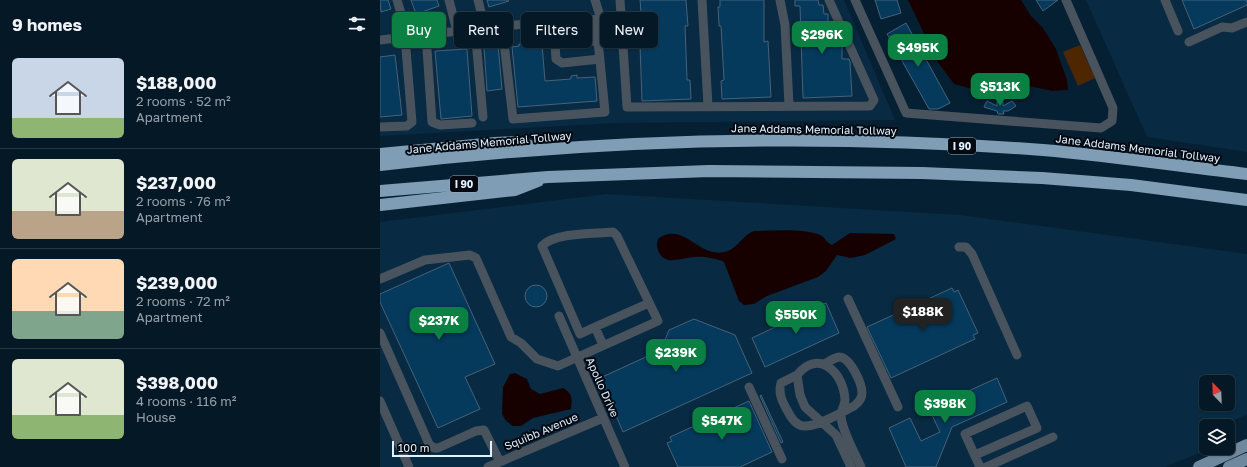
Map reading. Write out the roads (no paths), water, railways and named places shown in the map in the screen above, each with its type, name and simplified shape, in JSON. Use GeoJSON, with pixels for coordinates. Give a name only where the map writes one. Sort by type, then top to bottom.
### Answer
{"type":"FeatureCollection","features":[{"type":"Feature","properties":{"kind":"highway","name":"Jane Addams Memorial Tollway"},"geometry":{"type":"LineString","coordinates":[[380,165],[540,149],[676,142],[846,141],[1042,150],[1247,174]]}},
{"type":"Feature","properties":{"kind":"highway"},"geometry":{"type":"LineString","coordinates":[[380,154],[516,142],[540,149]]}},
{"type":"Feature","properties":{"kind":"highway","name":"I 90"},"geometry":{"type":"LineString","coordinates":[[380,191],[548,177],[709,171],[922,173],[1042,178],[1131,185],[1247,200]]}},
{"type":"Feature","properties":{"kind":"highway"},"geometry":{"type":"LineString","coordinates":[[380,205],[515,190],[548,177]]}},
{"type":"Feature","properties":{"kind":"main road"},"geometry":{"type":"LineString","coordinates":[[1199,467],[1247,445]]}},
{"type":"Feature","properties":{"kind":"main road"},"geometry":{"type":"LineString","coordinates":[[1229,467],[1247,459]]}},
{"type":"Feature","properties":{"kind":"street"},"geometry":{"type":"LineString","coordinates":[[397,0],[400,12]]}},
{"type":"Feature","properties":{"kind":"street"},"geometry":{"type":"LineString","coordinates":[[449,0],[454,19]]}},
{"type":"Feature","properties":{"kind":"street"},"geometry":{"type":"LineString","coordinates":[[478,0],[481,12]]}},
{"type":"Feature","properties":{"kind":"street"},"geometry":{"type":"LineString","coordinates":[[505,48],[513,119],[605,112],[600,59],[596,41],[598,20],[595,0]]}},
{"type":"Feature","properties":{"kind":"street"},"geometry":{"type":"LineString","coordinates":[[620,0],[621,12]]}},
{"type":"Feature","properties":{"kind":"street"},"geometry":{"type":"LineString","coordinates":[[702,0],[708,106]]}},
{"type":"Feature","properties":{"kind":"street"},"geometry":{"type":"LineString","coordinates":[[780,0],[785,25],[790,105]]}},
{"type":"Feature","properties":{"kind":"street"},"geometry":{"type":"LineString","coordinates":[[624,48],[627,107],[790,105],[870,106],[874,100],[829,0]]}},
{"type":"Feature","properties":{"kind":"street"},"geometry":{"type":"LineString","coordinates":[[855,0],[906,113],[1101,128],[1112,121],[1113,108],[1066,0]]}},
{"type":"Feature","properties":{"kind":"street"},"geometry":{"type":"LineString","coordinates":[[1165,0],[1178,31]]}},
{"type":"Feature","properties":{"kind":"street"},"geometry":{"type":"LineString","coordinates":[[592,20],[598,20]]}},
{"type":"Feature","properties":{"kind":"street"},"geometry":{"type":"LineString","coordinates":[[1189,42],[1222,27],[1232,28],[1247,22]]}},
{"type":"Feature","properties":{"kind":"street"},"geometry":{"type":"LineString","coordinates":[[380,40],[392,39]]}},
{"type":"Feature","properties":{"kind":"street"},"geometry":{"type":"LineString","coordinates":[[592,41],[596,41]]}},
{"type":"Feature","properties":{"kind":"street"},"geometry":{"type":"LineString","coordinates":[[380,127],[407,126],[412,122],[408,48]]}},
{"type":"Feature","properties":{"kind":"street"},"geometry":{"type":"LineString","coordinates":[[427,48],[432,122],[440,125],[472,122]]}},
{"type":"Feature","properties":{"kind":"street"},"geometry":{"type":"LineString","coordinates":[[477,48],[483,117]]}},
{"type":"Feature","properties":{"kind":"street"},"geometry":{"type":"LineString","coordinates":[[555,48],[555,56],[558,62],[562,63],[600,59]]}},
{"type":"Feature","properties":{"kind":"street"},"geometry":{"type":"LineString","coordinates":[[380,279],[425,260],[470,255],[476,258],[511,337],[537,359],[558,366],[658,321],[617,236],[613,232],[565,236],[544,243],[542,246],[580,334],[649,303]]}},
{"type":"Feature","properties":{"kind":"street"},"geometry":{"type":"LineString","coordinates":[[959,247],[966,247],[972,254],[1017,355]]}},
{"type":"Feature","properties":{"kind":"street"},"geometry":{"type":"LineString","coordinates":[[848,299],[898,407]]}},
{"type":"Feature","properties":{"kind":"street","name":"Apollo Drive"},"geometry":{"type":"LineString","coordinates":[[559,316],[625,467]]}},
{"type":"Feature","properties":{"kind":"street"},"geometry":{"type":"LineString","coordinates":[[596,328],[604,345]]}},
{"type":"Feature","properties":{"kind":"street"},"geometry":{"type":"LineString","coordinates":[[380,333],[429,444],[434,448],[438,448],[476,431],[484,430],[500,462]]}},
{"type":"Feature","properties":{"kind":"street"},"geometry":{"type":"LineString","coordinates":[[824,364],[838,357],[844,358],[852,366],[860,384],[862,394],[859,403],[841,412],[822,422],[804,426],[798,424],[790,416],[782,402],[779,390],[781,383],[797,375],[803,368],[814,363],[829,366],[837,376],[843,388],[845,401],[841,412],[846,431],[861,467]]}},
{"type":"Feature","properties":{"kind":"street"},"geometry":{"type":"LineString","coordinates":[[797,375],[800,395],[805,407],[836,435],[851,467]]}},
{"type":"Feature","properties":{"kind":"street"},"geometry":{"type":"LineString","coordinates":[[749,387],[782,459]]}},
{"type":"Feature","properties":{"kind":"street"},"geometry":{"type":"LineString","coordinates":[[380,401],[409,467]]}},
{"type":"Feature","properties":{"kind":"street"},"geometry":{"type":"LineString","coordinates":[[975,455],[1037,428],[1027,406],[965,434],[980,467]]}},
{"type":"Feature","properties":{"kind":"street","name":"Squibb Avenue"},"geometry":{"type":"LineString","coordinates":[[488,467],[603,418]]}},
{"type":"Feature","properties":{"kind":"street"},"geometry":{"type":"LineString","coordinates":[[380,427],[389,423]]}},
{"type":"Feature","properties":{"kind":"street"},"geometry":{"type":"LineString","coordinates":[[986,467],[1054,437]]}}]}
